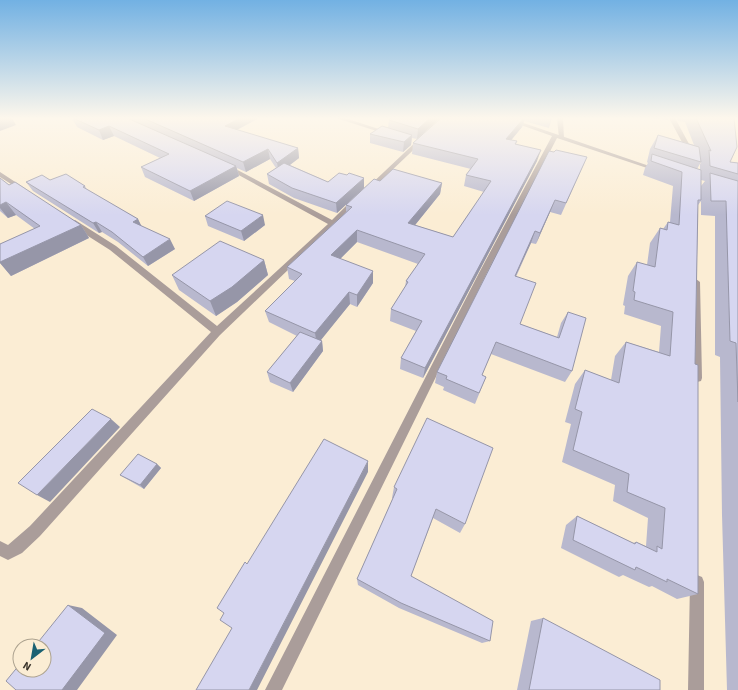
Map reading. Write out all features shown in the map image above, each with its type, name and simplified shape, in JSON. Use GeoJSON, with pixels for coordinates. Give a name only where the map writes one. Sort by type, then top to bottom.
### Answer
{"type":"FeatureCollection","features":[{"type":"Feature","properties":{"kind":"street"},"geometry":{"type":"LineString","coordinates":[[0,548],[8,553],[17,548],[35,531],[217,332],[406,150]]}},
{"type":"Feature","properties":{"kind":"street"},"geometry":{"type":"LineString","coordinates":[[273,690],[336,567],[504,229],[550,150]]}},
{"type":"Feature","properties":{"kind":"street"},"geometry":{"type":"LineString","coordinates":[[599,150],[666,172]]}},
{"type":"Feature","properties":{"kind":"street"},"geometry":{"type":"LineString","coordinates":[[689,150],[696,163]]}},
{"type":"Feature","properties":{"kind":"street"},"geometry":{"type":"LineString","coordinates":[[220,163],[332,222]]}},
{"type":"Feature","properties":{"kind":"street"},"geometry":{"type":"LineString","coordinates":[[0,174],[33,196]]}},
{"type":"Feature","properties":{"kind":"street"},"geometry":{"type":"LineString","coordinates":[[66,218],[113,248],[217,332]]}},
{"type":"Feature","properties":{"kind":"street"},"geometry":{"type":"LineString","coordinates":[[696,270],[697,390]]}},
{"type":"Feature","properties":{"kind":"street"},"geometry":{"type":"LineString","coordinates":[[696,690],[697,574]]}},
{"type":"Feature","properties":{"kind":"building"},"geometry":{"type":"Polygon","coordinates":[[[161,150],[200,150],[236,166],[190,191],[141,167],[169,154],[161,150]]]}},
{"type":"Feature","properties":{"kind":"building"},"geometry":{"type":"Polygon","coordinates":[[[216,150],[266,150],[243,162],[216,150]]]}},
{"type":"Feature","properties":{"kind":"building"},"geometry":{"type":"Polygon","coordinates":[[[269,150],[295,150],[277,163],[269,150]]]}},
{"type":"Feature","properties":{"kind":"building"},"geometry":{"type":"Polygon","coordinates":[[[442,150],[541,150],[425,368],[401,358],[422,321],[391,309],[408,282],[406,281],[425,254],[357,230],[331,255],[373,271],[357,295],[349,292],[315,333],[265,311],[302,274],[287,267],[352,207],[346,205],[374,179],[380,181],[393,169],[442,183],[408,223],[453,237],[491,181],[466,175],[478,159],[442,150]]]}},
{"type":"Feature","properties":{"kind":"building"},"geometry":{"type":"Polygon","coordinates":[[[557,150],[587,157],[566,203],[555,200],[540,233],[535,231],[515,276],[536,283],[520,324],[559,338],[568,312],[586,318],[572,371],[496,342],[482,375],[486,377],[479,393],[446,379],[447,376],[437,372],[549,151],[554,152],[557,150]]]}},
{"type":"Feature","properties":{"kind":"building"},"geometry":{"type":"Polygon","coordinates":[[[661,150],[699,150],[701,162],[661,150]]]}},
{"type":"Feature","properties":{"kind":"building"},"geometry":{"type":"Polygon","coordinates":[[[709,150],[736,150],[730,162],[738,163],[738,174],[710,166],[709,150]]]}},
{"type":"Feature","properties":{"kind":"building"},"geometry":{"type":"Polygon","coordinates":[[[652,154],[701,170],[701,200],[698,200],[695,364],[698,365],[698,594],[667,579],[667,582],[636,567],[635,570],[573,540],[577,516],[635,544],[636,542],[657,552],[657,546],[662,549],[665,508],[627,492],[629,474],[573,450],[582,412],[575,409],[585,370],[619,383],[626,342],[670,356],[673,312],[634,300],[635,292],[633,291],[637,262],[655,267],[660,228],[667,230],[668,222],[679,225],[682,172],[651,161],[652,154]]]}},
{"type":"Feature","properties":{"kind":"building"},"geometry":{"type":"Polygon","coordinates":[[[284,163],[328,182],[339,173],[347,175],[349,173],[364,178],[336,203],[292,188],[267,174],[284,163]]]}},
{"type":"Feature","properties":{"kind":"building"},"geometry":{"type":"Polygon","coordinates":[[[710,173],[738,181],[738,402],[736,343],[730,341],[726,201],[711,201],[710,173]]]}},
{"type":"Feature","properties":{"kind":"building"},"geometry":{"type":"Polygon","coordinates":[[[66,174],[85,186],[83,187],[138,219],[133,222],[170,239],[143,257],[112,232],[96,222],[93,223],[26,182],[42,175],[50,180],[66,174]]]}},
{"type":"Feature","properties":{"kind":"building"},"geometry":{"type":"Polygon","coordinates":[[[0,178],[9,185],[15,182],[81,225],[0,262],[0,244],[40,226],[6,202],[0,205],[0,178]]]}},
{"type":"Feature","properties":{"kind":"building"},"geometry":{"type":"Polygon","coordinates":[[[227,201],[263,215],[241,231],[205,216],[227,201]]]}},
{"type":"Feature","properties":{"kind":"building"},"geometry":{"type":"Polygon","coordinates":[[[220,241],[264,260],[232,287],[210,301],[172,275],[220,241]]]}},
{"type":"Feature","properties":{"kind":"building"},"geometry":{"type":"Polygon","coordinates":[[[300,332],[322,341],[290,383],[267,372],[300,332]]]}},
{"type":"Feature","properties":{"kind":"building"},"geometry":{"type":"Polygon","coordinates":[[[92,409],[111,419],[37,495],[18,483],[92,409]]]}},
{"type":"Feature","properties":{"kind":"building"},"geometry":{"type":"Polygon","coordinates":[[[427,418],[493,448],[465,524],[436,509],[411,576],[493,621],[490,641],[401,603],[357,579],[397,489],[394,487],[427,418]]]}},
{"type":"Feature","properties":{"kind":"building"},"geometry":{"type":"Polygon","coordinates":[[[324,439],[368,461],[249,690],[196,690],[232,628],[220,620],[224,613],[217,608],[245,562],[247,564],[324,439]]]}},
{"type":"Feature","properties":{"kind":"building"},"geometry":{"type":"Polygon","coordinates":[[[138,454],[157,464],[140,485],[120,475],[138,454]]]}},
{"type":"Feature","properties":{"kind":"building"},"geometry":{"type":"Polygon","coordinates":[[[68,605],[105,633],[62,690],[16,690],[6,681],[12,674],[12,678],[52,678],[52,638],[41,638],[68,605]]]}},
{"type":"Feature","properties":{"kind":"building"},"geometry":{"type":"Polygon","coordinates":[[[543,618],[660,680],[660,690],[529,690],[543,618]]]}}]}
